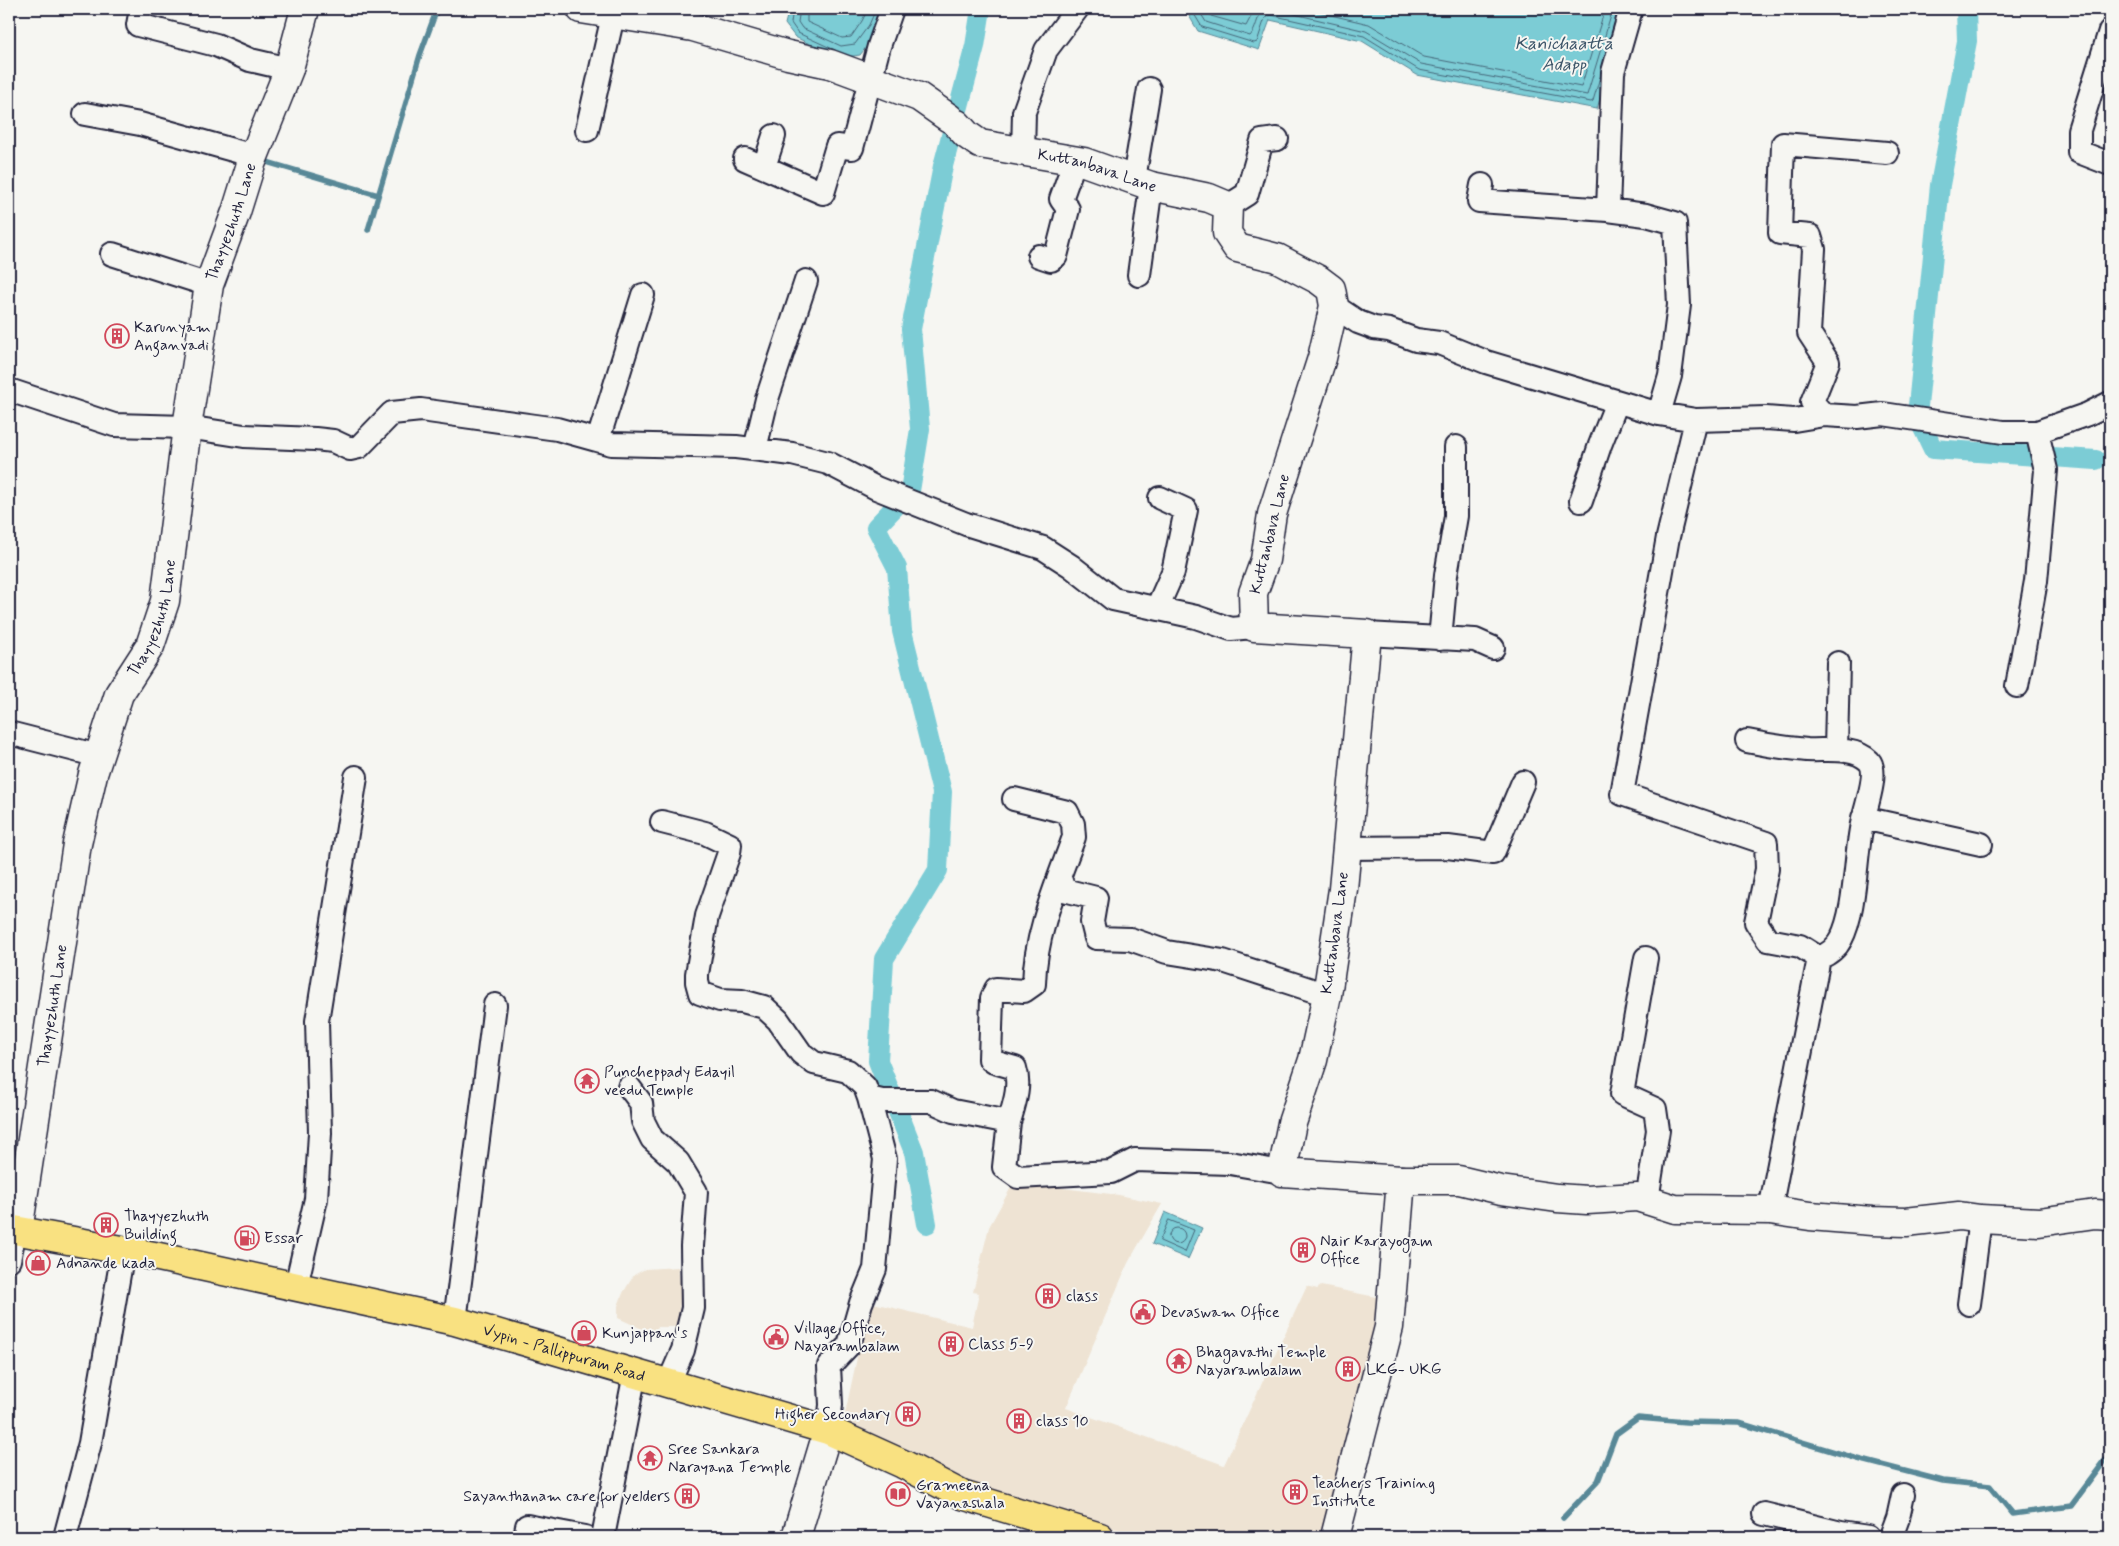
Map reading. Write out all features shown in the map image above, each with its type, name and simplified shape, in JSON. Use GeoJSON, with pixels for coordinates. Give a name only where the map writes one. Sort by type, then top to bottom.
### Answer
{"type":"FeatureCollection","features":[{"type":"Feature","properties":{"kind":"main road","name":"Vypin - Pallippuram Road"},"geometry":{"type":"LineString","coordinates":[[14,1230],[296,1286],[455,1321],[828,1430],[903,1464],[962,1495],[1100,1537]]}},
{"type":"Feature","properties":{"kind":"street"},"geometry":{"type":"LineString","coordinates":[[141,9],[138,24],[216,45],[250,60],[289,69]]}},
{"type":"Feature","properties":{"kind":"street","name":"Thayyezhuth Lane"},"geometry":{"type":"LineString","coordinates":[[14,1230],[77,844],[99,756],[120,694],[150,646],[165,602],[187,427],[210,285],[253,159],[289,69],[305,9]]}},
{"type":"Feature","properties":{"kind":"street","name":"Kuttanbava Lane"},"geometry":{"type":"LineString","coordinates":[[581,9],[613,16],[693,27],[788,55],[830,64],[919,97],[953,121],[967,135],[980,144],[1076,160],[1103,167],[1143,183],[1209,198],[1228,206]]}},
{"type":"Feature","properties":{"kind":"street"},"geometry":{"type":"LineString","coordinates":[[774,136],[755,163],[823,193],[837,146],[852,148],[870,80],[892,9]]}},
{"type":"Feature","properties":{"kind":"street"},"geometry":{"type":"LineString","coordinates":[[1023,152],[1024,112],[1046,50],[1077,9]]}},
{"type":"Feature","properties":{"kind":"street"},"geometry":{"type":"LineString","coordinates":[[1608,210],[1613,72],[1630,9]]}},
{"type":"Feature","properties":{"kind":"street"},"geometry":{"type":"LineString","coordinates":[[588,130],[613,16]]}},
{"type":"Feature","properties":{"kind":"street"},"geometry":{"type":"LineString","coordinates":[[2110,31],[2079,130],[2079,152],[2110,164]]}},
{"type":"Feature","properties":{"kind":"street"},"geometry":{"type":"LineString","coordinates":[[1139,275],[1150,89]]}},
{"type":"Feature","properties":{"kind":"street"},"geometry":{"type":"LineString","coordinates":[[85,114],[140,124],[253,159]]}},
{"type":"Feature","properties":{"kind":"street"},"geometry":{"type":"LineString","coordinates":[[1277,139],[1262,141],[1247,194],[1228,206],[1228,233],[1237,248],[1277,258],[1319,280],[1332,289],[1334,306],[1358,322],[1374,328],[1389,330],[1416,340],[1439,343],[1486,362],[1617,402],[1659,414],[1696,420],[1766,418],[1794,420],[1824,415],[1857,417],[1883,414],[2004,432],[2037,432],[2088,414],[2110,403]]}},
{"type":"Feature","properties":{"kind":"street"},"geometry":{"type":"LineString","coordinates":[[1824,415],[1812,402],[1828,362],[1809,333],[1814,249],[1810,236],[1780,233],[1783,144],[1887,153]]}},
{"type":"Feature","properties":{"kind":"street"},"geometry":{"type":"LineString","coordinates":[[1040,256],[1051,260],[1056,256],[1068,209],[1061,199],[1076,160]]}},
{"type":"Feature","properties":{"kind":"street"},"geometry":{"type":"LineString","coordinates":[[1482,185],[1479,201],[1608,210],[1646,215],[1675,223],[1678,305],[1670,376],[1659,414]]}},
{"type":"Feature","properties":{"kind":"street"},"geometry":{"type":"LineString","coordinates":[[112,254],[210,285]]}},
{"type":"Feature","properties":{"kind":"street"},"geometry":{"type":"LineString","coordinates":[[755,449],[767,399],[806,281]]}},
{"type":"Feature","properties":{"kind":"street"},"geometry":{"type":"LineString","coordinates":[[598,440],[643,295]]}},
{"type":"Feature","properties":{"kind":"street","name":"Kuttanbava Lane"},"geometry":{"type":"LineString","coordinates":[[1254,627],[1253,593],[1265,560],[1272,514],[1322,358],[1334,306]]}},
{"type":"Feature","properties":{"kind":"street"},"geometry":{"type":"LineString","coordinates":[[9,390],[114,425],[187,427],[244,436],[333,442],[350,449],[359,447],[392,413],[421,410],[557,429],[598,440],[631,445],[755,449],[792,454],[828,463],[876,488],[966,524],[1043,548],[1071,566],[1113,599],[1157,608],[1231,629],[1254,627],[1476,640],[1493,648]]}},
{"type":"Feature","properties":{"kind":"street"},"geometry":{"type":"LineString","coordinates":[[1581,501],[1617,402]]}},
{"type":"Feature","properties":{"kind":"street"},"geometry":{"type":"LineString","coordinates":[[1696,420],[1668,537],[1622,794],[1766,843],[1768,869],[1756,922],[1768,940],[1800,946],[1819,958]]}},
{"type":"Feature","properties":{"kind":"street"},"geometry":{"type":"LineString","coordinates":[[2017,686],[2036,582],[2046,470],[2037,432]]}},
{"type":"Feature","properties":{"kind":"street"},"geometry":{"type":"LineString","coordinates":[[1440,639],[1446,574],[1456,516],[1456,447]]}},
{"type":"Feature","properties":{"kind":"street"},"geometry":{"type":"LineString","coordinates":[[1157,608],[1173,572],[1186,510],[1160,498]]}},
{"type":"Feature","properties":{"kind":"street","name":"Kuttanbava Lane"},"geometry":{"type":"LineString","coordinates":[[1282,1172],[1292,1123],[1313,1060],[1327,995],[1343,889],[1368,634]]}},
{"type":"Feature","properties":{"kind":"street"},"geometry":{"type":"LineString","coordinates":[[1836,750],[1838,663]]}},
{"type":"Feature","properties":{"kind":"street"},"geometry":{"type":"LineString","coordinates":[[9,734],[99,756]]}},
{"type":"Feature","properties":{"kind":"street"},"geometry":{"type":"LineString","coordinates":[[1747,741],[1798,749],[1836,750],[1859,755],[1869,761],[1873,768],[1857,844],[1851,902],[1842,938],[1831,953],[1819,958]]}},
{"type":"Feature","properties":{"kind":"street"},"geometry":{"type":"LineString","coordinates":[[296,1286],[316,1199],[320,1133],[317,1021],[356,777]]}},
{"type":"Feature","properties":{"kind":"street"},"geometry":{"type":"LineString","coordinates":[[1346,848],[1448,847],[1494,853],[1522,782]]}},
{"type":"Feature","properties":{"kind":"street"},"geometry":{"type":"LineString","coordinates":[[1014,799],[1067,812],[1073,824],[1074,836],[1053,894],[1038,950],[1034,984],[1024,991],[996,989],[992,998],[989,1055],[994,1062],[1015,1068],[1017,1075],[1016,1096],[1009,1122],[1004,1167],[1018,1177],[1111,1172],[1135,1160],[1230,1163],[1282,1172],[1401,1180],[1459,1180],[1501,1190],[1558,1198],[1587,1200],[1637,1197],[1675,1209],[1770,1210],[1810,1216],[1872,1221],[1906,1222],[1959,1216],[2040,1222],[2095,1214],[2110,1215]]}},
{"type":"Feature","properties":{"kind":"street"},"geometry":{"type":"LineString","coordinates":[[1863,818],[1981,844]]}},
{"type":"Feature","properties":{"kind":"street"},"geometry":{"type":"LineString","coordinates":[[662,822],[705,833],[730,845],[729,853],[707,916],[696,982],[700,993],[720,1000],[742,1001],[764,1006],[778,1020],[801,1053],[814,1063],[848,1071],[876,1100],[885,1159],[876,1260],[850,1346],[829,1366],[831,1405],[828,1430],[796,1537]]}},
{"type":"Feature","properties":{"kind":"street"},"geometry":{"type":"LineString","coordinates":[[1060,878],[1064,890],[1096,898],[1092,922],[1096,938],[1130,939],[1167,952],[1223,961],[1327,995]]}},
{"type":"Feature","properties":{"kind":"street"},"geometry":{"type":"LineString","coordinates":[[1646,958],[1622,1094],[1655,1109],[1658,1130],[1647,1200]]}},
{"type":"Feature","properties":{"kind":"street"},"geometry":{"type":"LineString","coordinates":[[1770,1210],[1819,958]]}},
{"type":"Feature","properties":{"kind":"street"},"geometry":{"type":"LineString","coordinates":[[455,1321],[495,1005]]}},
{"type":"Feature","properties":{"kind":"street"},"geometry":{"type":"LineString","coordinates":[[629,1087],[640,1103],[643,1121],[652,1139],[678,1162],[696,1192],[692,1246],[693,1308],[683,1350],[669,1382]]}},
{"type":"Feature","properties":{"kind":"street"},"geometry":{"type":"LineString","coordinates":[[876,1100],[931,1101],[953,1112],[1009,1122]]}},
{"type":"Feature","properties":{"kind":"street"},"geometry":{"type":"LineString","coordinates":[[1334,1537],[1389,1327],[1401,1180]]}},
{"type":"Feature","properties":{"kind":"street"},"geometry":{"type":"LineString","coordinates":[[1969,1304],[1980,1219]]}},
{"type":"Feature","properties":{"kind":"street"},"geometry":{"type":"LineString","coordinates":[[9,1260],[14,1230]]}},
{"type":"Feature","properties":{"kind":"street"},"geometry":{"type":"LineString","coordinates":[[65,1537],[90,1443],[123,1251]]}},
{"type":"Feature","properties":{"kind":"street"},"geometry":{"type":"LineString","coordinates":[[604,1537],[634,1372]]}},
{"type":"Feature","properties":{"kind":"street"},"geometry":{"type":"LineString","coordinates":[[1891,1537],[1898,1518],[1903,1495]]}},
{"type":"Feature","properties":{"kind":"street"},"geometry":{"type":"LineString","coordinates":[[1764,1514],[1840,1535],[1868,1537]]}},
{"type":"Feature","properties":{"kind":"street"},"geometry":{"type":"LineString","coordinates":[[525,1537],[527,1526],[585,1537]]}},
{"type":"Feature","properties":{"kind":"shaded area"},"geometry":{"type":"Polygon","coordinates":[[[1014,1182],[1119,1195],[1162,1204],[1128,1263],[1066,1408],[1224,1465],[1307,1286],[1317,1289],[1321,1286],[1386,1299],[1328,1537],[1211,1537],[1193,1530],[1190,1537],[1145,1537],[976,1490],[843,1423],[869,1302],[972,1327],[979,1293],[973,1292],[989,1227],[1014,1182]]]}},
{"type":"Feature","properties":{"kind":"shaded area"},"geometry":{"type":"Polygon","coordinates":[[[678,1267],[681,1289],[678,1327],[658,1327],[651,1333],[618,1318],[618,1306],[623,1293],[634,1275],[645,1269],[678,1267]]]}},
{"type":"Feature","properties":{"kind":"water"},"geometry":{"type":"Polygon","coordinates":[[[789,9],[833,9],[845,11],[849,9],[888,9],[879,31],[860,55],[839,58],[795,37],[785,24],[789,9]]]}},
{"type":"Feature","properties":{"kind":"water","name":"Kanichaatta Adapp"},"geometry":{"type":"Polygon","coordinates":[[[1185,9],[1625,9],[1597,109],[1417,75],[1362,41],[1270,20],[1259,50],[1198,31],[1185,9]]]}},
{"type":"Feature","properties":{"kind":"water"},"geometry":{"type":"Polygon","coordinates":[[[1165,1212],[1202,1228],[1188,1259],[1152,1244],[1165,1212]]]}},
{"type":"Feature","properties":{"kind":"waterway"},"geometry":{"type":"LineString","coordinates":[[368,230],[420,55],[437,9]]}},
{"type":"Feature","properties":{"kind":"waterway"},"geometry":{"type":"LineString","coordinates":[[927,1224],[914,1152],[878,1061],[884,959],[938,870],[942,792],[902,631],[897,568],[876,527],[910,491],[920,429],[911,329],[943,166],[975,46],[981,9]]}},
{"type":"Feature","properties":{"kind":"waterway"},"geometry":{"type":"LineString","coordinates":[[1966,9],[1967,41],[1940,185],[1917,416],[1933,449],[2096,460]]}},
{"type":"Feature","properties":{"kind":"waterway"},"geometry":{"type":"LineString","coordinates":[[260,160],[378,195]]}},
{"type":"Feature","properties":{"kind":"waterway"},"geometry":{"type":"LineString","coordinates":[[1563,1518],[1598,1481],[1616,1434],[1638,1418],[1686,1422],[1739,1423],[1858,1459],[1943,1481],[1990,1486],[2013,1514],[2071,1506],[2110,1454]]}},
{"type":"Feature","properties":{"kind":"place","name":"Karunyam Anganvadi"},"geometry":{"type":"Point","coordinates":[117,336]}},
{"type":"Feature","properties":{"kind":"place","name":"Puncheppady Edayil veedu Temple"},"geometry":{"type":"Point","coordinates":[587,1081]}},
{"type":"Feature","properties":{"kind":"place","name":"Thayyezhuth Building"},"geometry":{"type":"Point","coordinates":[106,1225]}},
{"type":"Feature","properties":{"kind":"place","name":"Essar"},"geometry":{"type":"Point","coordinates":[247,1238]}},
{"type":"Feature","properties":{"kind":"place","name":"Nair Karayogam Office"},"geometry":{"type":"Point","coordinates":[1303,1250]}},
{"type":"Feature","properties":{"kind":"place","name":"Adnande kada"},"geometry":{"type":"Point","coordinates":[38,1263]}},
{"type":"Feature","properties":{"kind":"place","name":"class"},"geometry":{"type":"Point","coordinates":[1048,1296]}},
{"type":"Feature","properties":{"kind":"place","name":"Devaswam Office"},"geometry":{"type":"Point","coordinates":[1143,1312]}},
{"type":"Feature","properties":{"kind":"place","name":"Kunjappan's"},"geometry":{"type":"Point","coordinates":[584,1333]}},
{"type":"Feature","properties":{"kind":"place","name":"Village Office, Nayarambalam"},"geometry":{"type":"Point","coordinates":[776,1337]}},
{"type":"Feature","properties":{"kind":"place","name":"Class 5-9"},"geometry":{"type":"Point","coordinates":[951,1344]}},
{"type":"Feature","properties":{"kind":"place","name":"Bhagavathi Temple Nayarambalam"},"geometry":{"type":"Point","coordinates":[1179,1361]}},
{"type":"Feature","properties":{"kind":"place","name":"LKG- UKG"},"geometry":{"type":"Point","coordinates":[1348,1369]}},
{"type":"Feature","properties":{"kind":"place","name":"Higher Secondary"},"geometry":{"type":"Point","coordinates":[908,1414]}},
{"type":"Feature","properties":{"kind":"place","name":"class 10"},"geometry":{"type":"Point","coordinates":[1019,1421]}},
{"type":"Feature","properties":{"kind":"place","name":"Sree Sankara Narayana Temple"},"geometry":{"type":"Point","coordinates":[650,1458]}},
{"type":"Feature","properties":{"kind":"place","name":"Teachers Training Institute"},"geometry":{"type":"Point","coordinates":[1295,1492]}},
{"type":"Feature","properties":{"kind":"place","name":"Grameena Vayanashala"},"geometry":{"type":"Point","coordinates":[898,1494]}},
{"type":"Feature","properties":{"kind":"place","name":"Sayanthanam care for yelders"},"geometry":{"type":"Point","coordinates":[687,1496]}}]}
